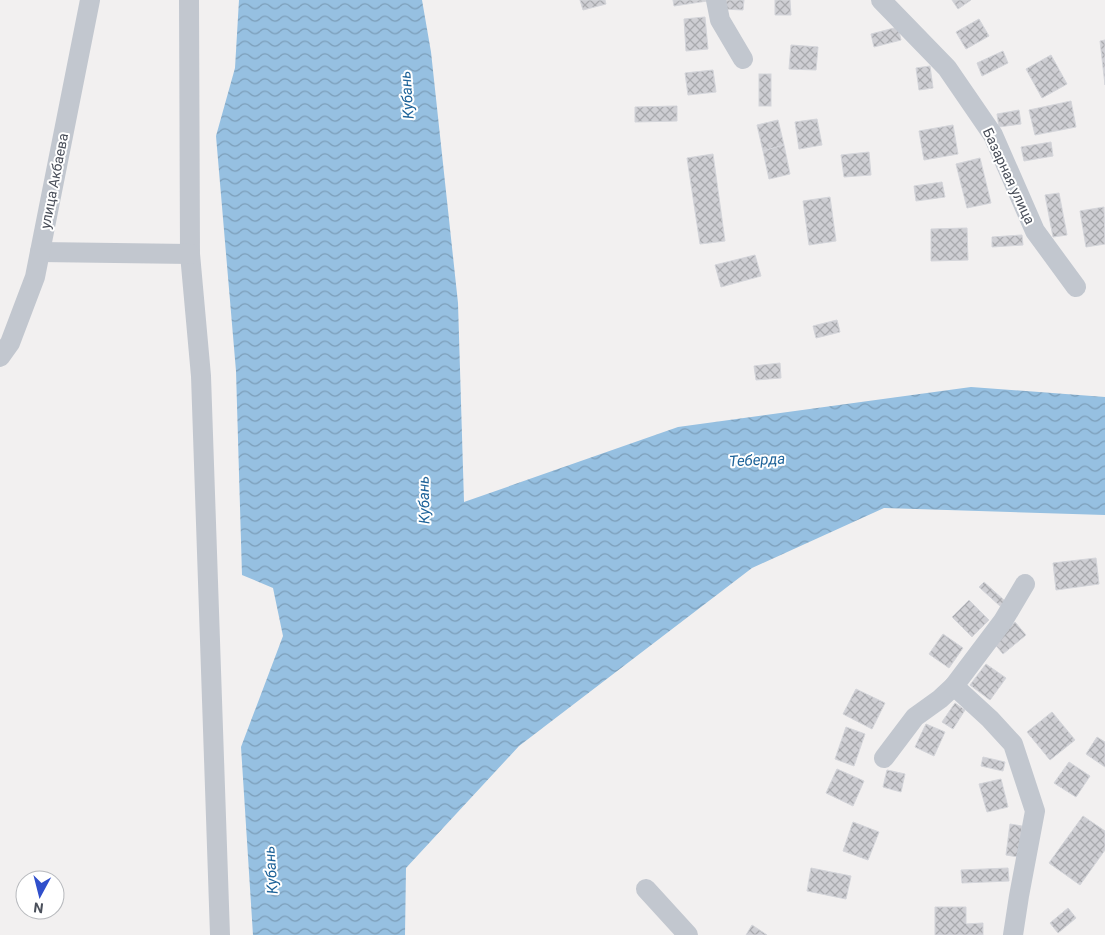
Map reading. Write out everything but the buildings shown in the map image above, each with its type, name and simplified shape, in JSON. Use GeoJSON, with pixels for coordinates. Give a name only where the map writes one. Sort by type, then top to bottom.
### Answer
{"type":"FeatureCollection","features":[{"type":"Feature","properties":{"kind":"street","name":"улица Акбаева"},"geometry":{"type":"LineString","coordinates":[[0,357],[10,343],[35,277],[90,0]]}},
{"type":"Feature","properties":{"kind":"street"},"geometry":{"type":"LineString","coordinates":[[190,0],[190,254],[200,376],[220,935]]}},
{"type":"Feature","properties":{"kind":"street"},"geometry":{"type":"LineString","coordinates":[[716,0],[720,20],[743,59]]}},
{"type":"Feature","properties":{"kind":"street","name":"Базарная улица"},"geometry":{"type":"LineString","coordinates":[[881,0],[947,68],[993,135],[1035,231],[1076,287]]}},
{"type":"Feature","properties":{"kind":"street"},"geometry":{"type":"LineString","coordinates":[[40,252],[190,254]]}},
{"type":"Feature","properties":{"kind":"street"},"geometry":{"type":"LineString","coordinates":[[884,758],[915,717],[954,686],[1003,621],[1025,584]]}},
{"type":"Feature","properties":{"kind":"street"},"geometry":{"type":"LineString","coordinates":[[954,686],[990,718],[1013,744],[1035,811],[1018,896],[1013,935]]}},
{"type":"Feature","properties":{"kind":"street"},"geometry":{"type":"LineString","coordinates":[[646,889],[688,935]]}},
{"type":"Feature","properties":{"kind":"water"},"geometry":{"type":"Polygon","coordinates":[[[239,0],[422,0],[431,52],[458,303],[464,502],[678,427],[971,387],[1105,397],[1105,515],[884,508],[752,568],[519,746],[406,868],[405,935],[253,935],[241,747],[283,636],[273,588],[242,575],[236,371],[216,136],[235,68],[239,0]]]}},
{"type":"Feature","properties":{"kind":"water label","name":"Кубань"},"geometry":{"type":"Point","coordinates":[407,95]}},
{"type":"Feature","properties":{"kind":"water label","name":"Теберда"},"geometry":{"type":"Point","coordinates":[757,460]}},
{"type":"Feature","properties":{"kind":"water label","name":"Кубань"},"geometry":{"type":"Point","coordinates":[424,500]}},
{"type":"Feature","properties":{"kind":"water label","name":"Кубань"},"geometry":{"type":"Point","coordinates":[271,870]}}]}
